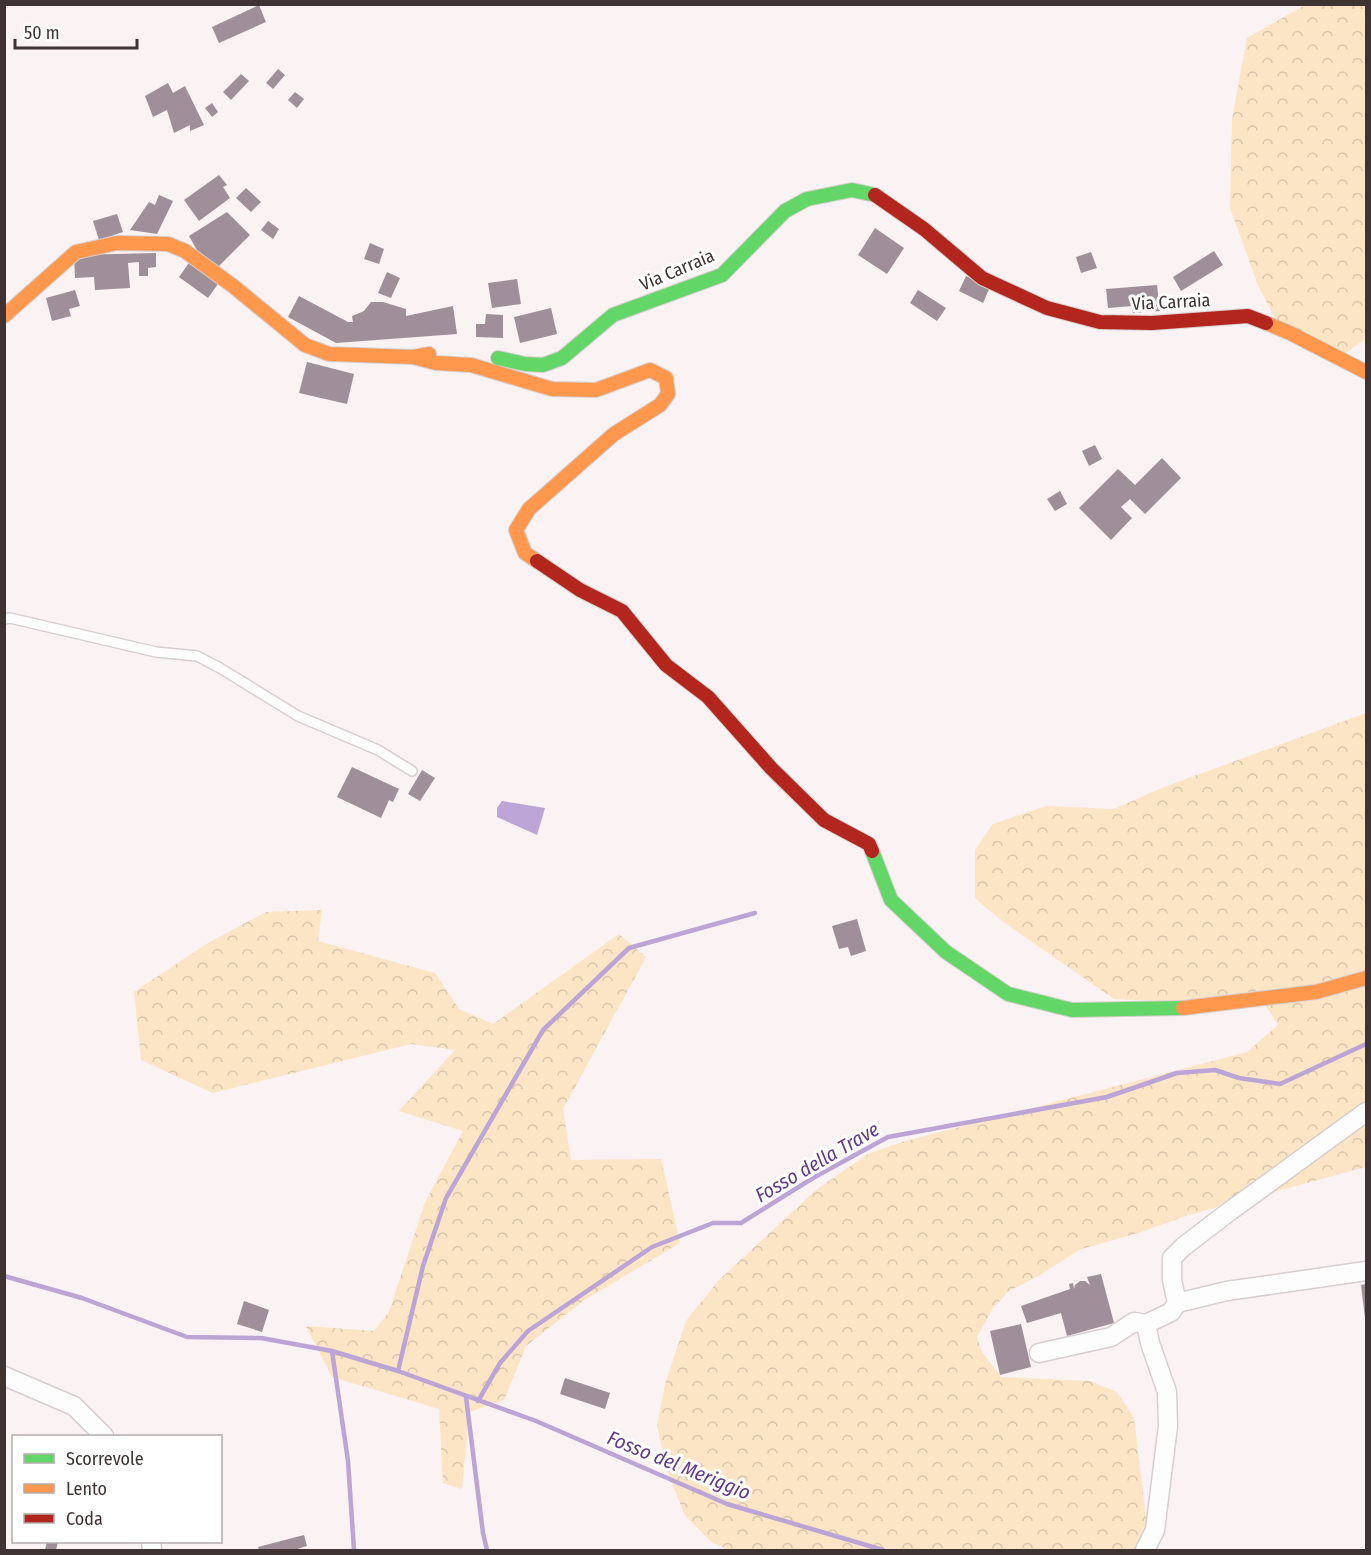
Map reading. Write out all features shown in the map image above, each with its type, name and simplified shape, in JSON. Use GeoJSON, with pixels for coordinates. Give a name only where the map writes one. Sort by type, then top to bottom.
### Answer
{"type":"FeatureCollection","features":[{"type":"Feature","properties":{"kind":"street","name":"Via Carraia"},"geometry":{"type":"LineString","coordinates":[[4,316],[76,252],[117,243],[168,244],[184,251],[232,286],[305,345],[329,354],[413,357],[436,353],[463,353],[543,365],[562,358],[613,315],[722,275],[785,211],[807,199],[852,190],[876,195],[924,229],[982,278],[1047,308],[1100,322],[1152,323],[1248,316],[1290,333],[1366,372]]}},
{"type":"Feature","properties":{"kind":"street"},"geometry":{"type":"LineString","coordinates":[[413,357],[436,363],[471,365],[552,389],[596,390],[650,370],[666,378],[668,394],[660,405],[614,434],[529,508],[516,530],[525,553],[580,590],[622,611],[666,665],[708,697],[771,768],[824,820],[869,844],[891,900],[946,952],[1008,994],[1072,1010],[1182,1008],[1316,992],[1366,978]]}},
{"type":"Feature","properties":{"kind":"street"},"geometry":{"type":"LineString","coordinates":[[1177,1303],[1172,1280],[1172,1258],[1183,1246],[1366,1113]]}},
{"type":"Feature","properties":{"kind":"street"},"geometry":{"type":"LineString","coordinates":[[1039,1353],[1111,1337],[1134,1322],[1146,1324],[1171,1312],[1177,1303],[1227,1291],[1366,1271]]}},
{"type":"Feature","properties":{"kind":"street"},"geometry":{"type":"LineString","coordinates":[[1145,1551],[1155,1530],[1167,1426],[1167,1392],[1146,1324]]}},
{"type":"Feature","properties":{"kind":"street"},"geometry":{"type":"LineString","coordinates":[[4,1376],[74,1406],[102,1435]]}},
{"type":"Feature","properties":{"kind":"lane"},"geometry":{"type":"LineString","coordinates":[[4,619],[10,618],[156,652],[197,656],[298,716],[378,750],[412,771]]}},
{"type":"Feature","properties":{"kind":"green space"},"geometry":{"type":"Polygon","coordinates":[[[1305,5],[1366,5],[1366,338],[1345,354],[1277,321],[1259,288],[1230,208],[1232,119],[1247,38],[1305,5]]]}},
{"type":"Feature","properties":{"kind":"green space"},"geometry":{"type":"Polygon","coordinates":[[[1366,713],[1366,1167],[1189,1215],[1135,1234],[1081,1249],[1009,1291],[993,1308],[977,1337],[982,1352],[1001,1377],[1090,1381],[1117,1392],[1134,1418],[1146,1517],[1147,1550],[729,1550],[711,1542],[684,1514],[667,1470],[657,1426],[665,1384],[686,1321],[718,1281],[817,1189],[868,1154],[902,1142],[1247,1052],[1278,1025],[1266,1006],[1114,999],[1002,921],[975,898],[975,850],[993,824],[1046,806],[1114,809],[1164,787],[1366,713]]]}},
{"type":"Feature","properties":{"kind":"green space"},"geometry":{"type":"Polygon","coordinates":[[[322,910],[318,941],[435,973],[459,1009],[493,1024],[619,934],[646,957],[563,1109],[571,1160],[661,1159],[680,1243],[583,1301],[526,1346],[504,1400],[469,1412],[462,1489],[443,1483],[439,1409],[332,1377],[306,1326],[374,1331],[389,1312],[425,1202],[463,1131],[399,1111],[455,1050],[411,1044],[213,1093],[141,1060],[134,992],[208,943],[266,912],[322,910]]]}},
{"type":"Feature","properties":{"kind":"shaded area"},"geometry":{"type":"Polygon","coordinates":[[[502,801],[545,808],[537,835],[497,817],[497,808],[502,801]]]}},
{"type":"Feature","properties":{"kind":"building"},"geometry":{"type":"Polygon","coordinates":[[[259,5],[266,22],[219,43],[212,27],[259,5]]]}},
{"type":"Feature","properties":{"kind":"building"},"geometry":{"type":"Polygon","coordinates":[[[278,69],[285,75],[273,89],[266,83],[278,69]]]}},
{"type":"Feature","properties":{"kind":"building"},"geometry":{"type":"Polygon","coordinates":[[[241,74],[249,81],[231,100],[223,92],[241,74]]]}},
{"type":"Feature","properties":{"kind":"building"},"geometry":{"type":"Polygon","coordinates":[[[168,83],[173,93],[185,86],[204,125],[190,131],[190,125],[174,133],[167,110],[153,117],[145,96],[168,83]]]}},
{"type":"Feature","properties":{"kind":"building"},"geometry":{"type":"Polygon","coordinates":[[[295,92],[304,99],[297,108],[288,100],[295,92]]]}},
{"type":"Feature","properties":{"kind":"building"},"geometry":{"type":"Polygon","coordinates":[[[212,103],[218,112],[212,117],[205,108],[212,103]]]}},
{"type":"Feature","properties":{"kind":"building"},"geometry":{"type":"Polygon","coordinates":[[[219,175],[227,185],[223,187],[230,198],[199,221],[184,200],[219,175]]]}},
{"type":"Feature","properties":{"kind":"building"},"geometry":{"type":"Polygon","coordinates":[[[246,188],[261,202],[251,212],[236,198],[246,188]]]}},
{"type":"Feature","properties":{"kind":"building"},"geometry":{"type":"Polygon","coordinates":[[[159,195],[173,201],[157,234],[130,230],[149,202],[155,205],[159,195]]]}},
{"type":"Feature","properties":{"kind":"building"},"geometry":{"type":"Polygon","coordinates":[[[227,212],[250,235],[218,267],[198,252],[189,236],[227,212]]]}},
{"type":"Feature","properties":{"kind":"building"},"geometry":{"type":"Polygon","coordinates":[[[117,214],[123,232],[99,240],[93,221],[117,214]]]}},
{"type":"Feature","properties":{"kind":"building"},"geometry":{"type":"Polygon","coordinates":[[[268,221],[279,229],[273,239],[261,230],[268,221]]]}},
{"type":"Feature","properties":{"kind":"building"},"geometry":{"type":"Polygon","coordinates":[[[875,228],[904,248],[887,274],[858,255],[875,228]]]}},
{"type":"Feature","properties":{"kind":"building"},"geometry":{"type":"Polygon","coordinates":[[[370,243],[384,249],[379,264],[364,259],[370,243]]]}},
{"type":"Feature","properties":{"kind":"building"},"geometry":{"type":"Polygon","coordinates":[[[1214,251],[1223,265],[1181,291],[1173,277],[1214,251]]]}},
{"type":"Feature","properties":{"kind":"building"},"geometry":{"type":"Polygon","coordinates":[[[1091,252],[1097,268],[1081,273],[1076,257],[1091,252]]]}},
{"type":"Feature","properties":{"kind":"building"},"geometry":{"type":"Polygon","coordinates":[[[156,253],[156,267],[148,268],[148,276],[139,276],[139,262],[128,263],[130,288],[95,290],[94,277],[75,278],[74,255],[156,253]]]}},
{"type":"Feature","properties":{"kind":"building"},"geometry":{"type":"Polygon","coordinates":[[[191,260],[220,281],[208,298],[179,277],[191,260]]]}},
{"type":"Feature","properties":{"kind":"building"},"geometry":{"type":"Polygon","coordinates":[[[387,272],[400,278],[391,298],[378,293],[387,272]]]}},
{"type":"Feature","properties":{"kind":"building"},"geometry":{"type":"Polygon","coordinates":[[[966,276],[990,287],[983,303],[959,291],[966,276]]]}},
{"type":"Feature","properties":{"kind":"building"},"geometry":{"type":"Polygon","coordinates":[[[517,279],[521,304],[492,308],[488,283],[517,279]]]}},
{"type":"Feature","properties":{"kind":"building"},"geometry":{"type":"Polygon","coordinates":[[[1157,285],[1160,311],[1133,313],[1132,306],[1108,308],[1106,289],[1157,285]]]}},
{"type":"Feature","properties":{"kind":"building"},"geometry":{"type":"Polygon","coordinates":[[[75,290],[80,306],[69,309],[71,316],[52,321],[46,298],[75,290]]]}},
{"type":"Feature","properties":{"kind":"building"},"geometry":{"type":"Polygon","coordinates":[[[918,290],[946,308],[937,321],[910,303],[918,290]]]}},
{"type":"Feature","properties":{"kind":"building"},"geometry":{"type":"Polygon","coordinates":[[[299,296],[348,322],[353,322],[352,316],[364,311],[371,302],[383,302],[406,309],[406,316],[453,306],[457,334],[336,343],[288,317],[299,296]]]}},
{"type":"Feature","properties":{"kind":"building"},"geometry":{"type":"Polygon","coordinates":[[[551,308],[557,334],[520,343],[514,317],[551,308]]]}},
{"type":"Feature","properties":{"kind":"building"},"geometry":{"type":"Polygon","coordinates":[[[486,314],[503,315],[503,338],[476,337],[476,324],[485,324],[486,314]]]}},
{"type":"Feature","properties":{"kind":"building"},"geometry":{"type":"Polygon","coordinates":[[[307,362],[354,374],[347,404],[299,393],[307,362]]]}},
{"type":"Feature","properties":{"kind":"building"},"geometry":{"type":"Polygon","coordinates":[[[1095,445],[1102,459],[1089,466],[1082,451],[1095,445]]]}},
{"type":"Feature","properties":{"kind":"building"},"geometry":{"type":"Polygon","coordinates":[[[1162,458],[1181,478],[1145,514],[1130,499],[1121,507],[1132,518],[1111,540],[1079,508],[1118,469],[1135,485],[1162,458]]]}},
{"type":"Feature","properties":{"kind":"building"},"geometry":{"type":"Polygon","coordinates":[[[1060,491],[1067,504],[1055,511],[1047,499],[1060,491]]]}},
{"type":"Feature","properties":{"kind":"building"},"geometry":{"type":"Polygon","coordinates":[[[352,767],[399,789],[393,802],[389,800],[381,818],[337,797],[352,767]]]}},
{"type":"Feature","properties":{"kind":"building"},"geometry":{"type":"Polygon","coordinates":[[[422,770],[435,778],[420,801],[408,794],[422,770]]]}},
{"type":"Feature","properties":{"kind":"building"},"geometry":{"type":"Polygon","coordinates":[[[857,919],[866,951],[851,956],[848,947],[839,949],[832,926],[857,919]]]}},
{"type":"Feature","properties":{"kind":"building"},"geometry":{"type":"Polygon","coordinates":[[[1101,1274],[1114,1323],[1067,1336],[1061,1313],[1027,1323],[1021,1306],[1070,1289],[1069,1284],[1073,1283],[1074,1289],[1080,1281],[1085,1281],[1090,1285],[1087,1277],[1101,1274]]]}},
{"type":"Feature","properties":{"kind":"building"},"geometry":{"type":"Polygon","coordinates":[[[1366,1284],[1366,1317],[1365,1318],[1361,1285],[1366,1284]]]}},
{"type":"Feature","properties":{"kind":"building"},"geometry":{"type":"Polygon","coordinates":[[[244,1301],[269,1310],[262,1332],[237,1324],[244,1301]]]}},
{"type":"Feature","properties":{"kind":"building"},"geometry":{"type":"Polygon","coordinates":[[[1021,1324],[1031,1367],[1000,1375],[990,1331],[1021,1324]]]}},
{"type":"Feature","properties":{"kind":"building"},"geometry":{"type":"Polygon","coordinates":[[[565,1378],[610,1393],[605,1409],[560,1394],[565,1378]]]}},
{"type":"Feature","properties":{"kind":"building"},"geometry":{"type":"Polygon","coordinates":[[[304,1535],[307,1546],[294,1550],[259,1550],[258,1547],[304,1535]]]}},
{"type":"Feature","properties":{"kind":"building"},"geometry":{"type":"Polygon","coordinates":[[[47,1543],[58,1543],[56,1550],[45,1550],[47,1543]]]}},
{"type":"Feature","properties":{"kind":"waterway"},"geometry":{"type":"LineString","coordinates":[[398,1371],[423,1266],[446,1198],[543,1030],[629,948],[755,913]]}},
{"type":"Feature","properties":{"kind":"waterway","name":"Fosso della Trave"},"geometry":{"type":"LineString","coordinates":[[478,1401],[500,1363],[528,1331],[652,1247],[713,1223],[741,1223],[813,1178],[888,1137],[1107,1097],[1177,1073],[1215,1070],[1239,1078],[1280,1084],[1366,1044]]}},
{"type":"Feature","properties":{"kind":"waterway","name":"Fosso del Meriggio"},"geometry":{"type":"LineString","coordinates":[[4,1276],[82,1298],[187,1337],[261,1338],[332,1351],[398,1371],[536,1421],[727,1504],[883,1550]]}},
{"type":"Feature","properties":{"kind":"waterway"},"geometry":{"type":"LineString","coordinates":[[332,1351],[348,1461],[354,1550]]}},
{"type":"Feature","properties":{"kind":"waterway"},"geometry":{"type":"LineString","coordinates":[[466,1397],[487,1550]]}},
{"type":"Feature","properties":{"kind":"traffic: fast"},"geometry":{"type":"LineString","coordinates":[[498,358],[543,365],[562,358],[613,315],[722,275],[785,211],[807,199],[852,190],[875,195]]}},
{"type":"Feature","properties":{"kind":"traffic: fast"},"geometry":{"type":"LineString","coordinates":[[872,851],[891,900],[946,952],[1008,994],[1072,1010],[1183,1008]]}},
{"type":"Feature","properties":{"kind":"traffic: slow"},"geometry":{"type":"LineString","coordinates":[[4,316],[76,252],[117,243],[168,244],[185,251],[233,286],[305,345],[329,354],[413,357],[429,354]]}},
{"type":"Feature","properties":{"kind":"traffic: slow"},"geometry":{"type":"LineString","coordinates":[[1266,323],[1366,372]]}},
{"type":"Feature","properties":{"kind":"traffic: slow"},"geometry":{"type":"LineString","coordinates":[[413,357],[436,363],[471,365],[552,389],[596,390],[650,370],[666,378],[668,394],[660,405],[614,434],[529,509],[516,530],[525,553],[537,561]]}},
{"type":"Feature","properties":{"kind":"traffic: slow"},"geometry":{"type":"LineString","coordinates":[[1183,1008],[1316,992],[1366,978]]}},
{"type":"Feature","properties":{"kind":"traffic: jam"},"geometry":{"type":"LineString","coordinates":[[875,195],[924,229],[982,278],[1047,308],[1100,322],[1152,323],[1248,316],[1266,323]]}},
{"type":"Feature","properties":{"kind":"traffic: jam"},"geometry":{"type":"LineString","coordinates":[[537,561],[580,590],[622,611],[666,665],[708,697],[771,768],[824,820],[869,844],[872,851]]}}]}
